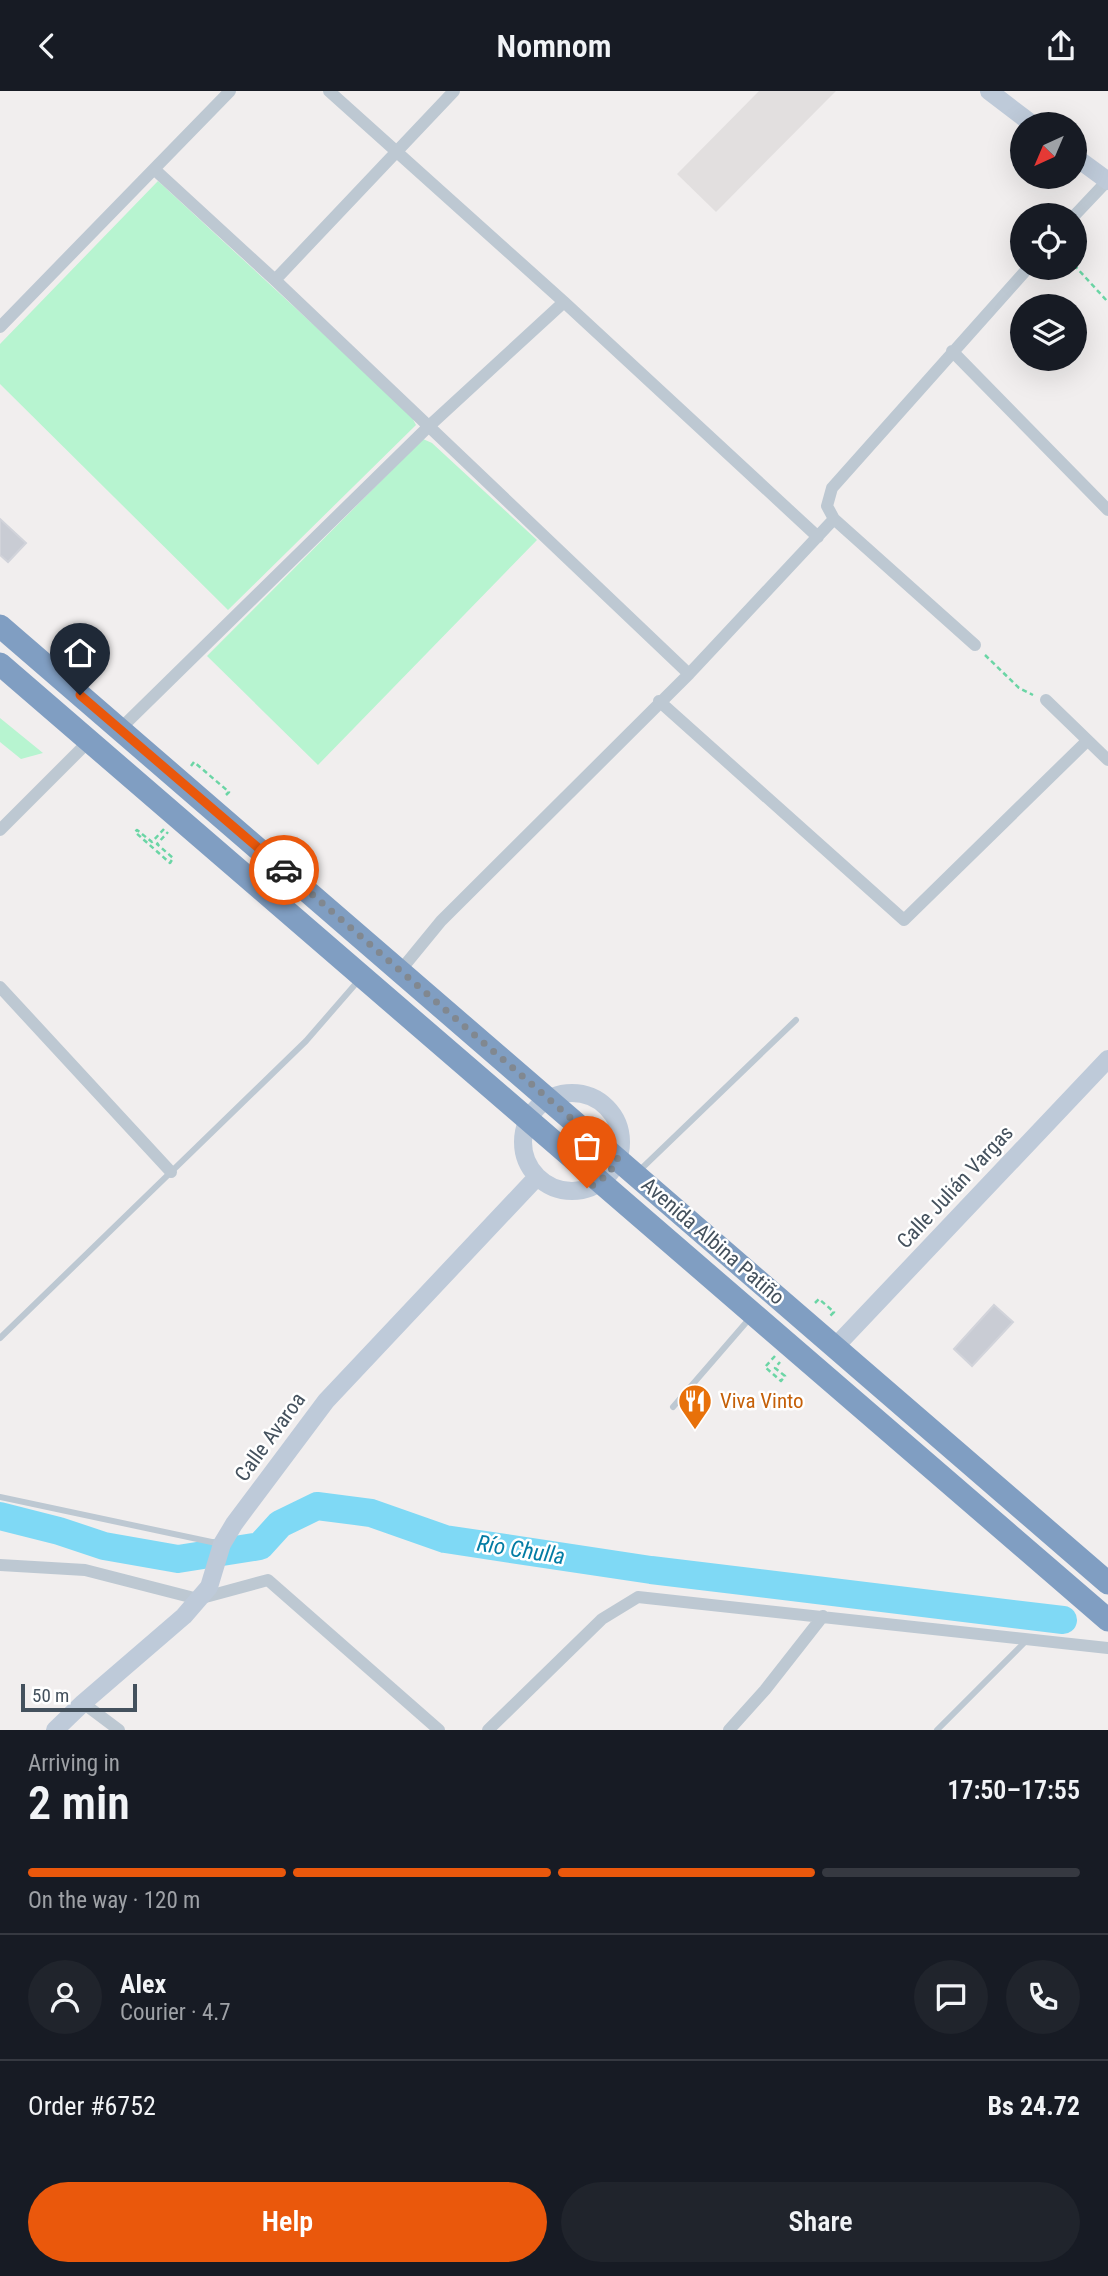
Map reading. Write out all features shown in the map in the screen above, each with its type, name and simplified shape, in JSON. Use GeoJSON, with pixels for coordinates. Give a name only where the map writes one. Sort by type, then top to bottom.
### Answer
{"type":"FeatureCollection","features":[{"type":"Feature","properties":{"kind":"highway","name":"Avenida Albina Patiño"},"geometry":{"type":"LineString","coordinates":[[0,626],[1108,1583]]}},
{"type":"Feature","properties":{"kind":"highway","name":"Avenida Albina Patiño"},"geometry":{"type":"LineString","coordinates":[[0,664],[1108,1620]]}},
{"type":"Feature","properties":{"kind":"main road"},"geometry":{"type":"LineString","coordinates":[[989,91],[1016,112]]}},
{"type":"Feature","properties":{"kind":"main road"},"geometry":{"type":"LineString","coordinates":[[1087,166],[1107,181]]}},
{"type":"Feature","properties":{"kind":"main road","name":"Calle Julián Vargas"},"geometry":{"type":"LineString","coordinates":[[835,1347],[1108,1059]]}},
{"type":"Feature","properties":{"kind":"main road"},"geometry":{"type":"LineString","coordinates":[[566,1092],[582,1093],[597,1099],[609,1110],[617,1124],[620,1140],[618,1159],[611,1171],[587,1188],[561,1190],[548,1185],[537,1177],[528,1164],[524,1150],[524,1134],[529,1120],[539,1106],[549,1099],[566,1092]]}},
{"type":"Feature","properties":{"kind":"main road","name":"Calle Avaroa"},"geometry":{"type":"LineString","coordinates":[[55,1730],[184,1616],[209,1587],[222,1545],[326,1401],[537,1177]]}},
{"type":"Feature","properties":{"kind":"street"},"geometry":{"type":"LineString","coordinates":[[0,327],[230,91]]}},
{"type":"Feature","properties":{"kind":"street"},"geometry":{"type":"LineString","coordinates":[[329,91],[564,302],[818,537]]}},
{"type":"Feature","properties":{"kind":"street"},"geometry":{"type":"LineString","coordinates":[[275,280],[454,91]]}},
{"type":"Feature","properties":{"kind":"street"},"geometry":{"type":"LineString","coordinates":[[154,169],[275,280],[689,674]]}},
{"type":"Feature","properties":{"kind":"street"},"geometry":{"type":"LineString","coordinates":[[1086,203],[1107,181]]}},
{"type":"Feature","properties":{"kind":"street"},"geometry":{"type":"LineString","coordinates":[[975,645],[834,519],[827,506],[832,488],[1017,280]]}},
{"type":"Feature","properties":{"kind":"street"},"geometry":{"type":"LineString","coordinates":[[120,729],[428,427],[564,302]]}},
{"type":"Feature","properties":{"kind":"street"},"geometry":{"type":"LineString","coordinates":[[952,351],[1108,510]]}},
{"type":"Feature","properties":{"kind":"street"},"geometry":{"type":"LineString","coordinates":[[400,971],[441,921],[689,674],[834,519]]}},
{"type":"Feature","properties":{"kind":"street"},"geometry":{"type":"LineString","coordinates":[[1046,700],[1108,760]]}},
{"type":"Feature","properties":{"kind":"street"},"geometry":{"type":"LineString","coordinates":[[659,701],[904,920],[1087,741]]}},
{"type":"Feature","properties":{"kind":"street"},"geometry":{"type":"LineString","coordinates":[[0,830],[89,741]]}},
{"type":"Feature","properties":{"kind":"street"},"geometry":{"type":"LineString","coordinates":[[0,987],[171,1172]]}},
{"type":"Feature","properties":{"kind":"street"},"geometry":{"type":"LineString","coordinates":[[0,1565],[85,1570],[198,1599],[268,1580],[439,1730]]}},
{"type":"Feature","properties":{"kind":"street"},"geometry":{"type":"LineString","coordinates":[[488,1730],[602,1619],[638,1597],[1108,1648]]}},
{"type":"Feature","properties":{"kind":"street"},"geometry":{"type":"LineString","coordinates":[[729,1730],[823,1616]]}},
{"type":"Feature","properties":{"kind":"street"},"geometry":{"type":"LineString","coordinates":[[83,1703],[119,1730]]}},
{"type":"Feature","properties":{"kind":"lane"},"geometry":{"type":"LineString","coordinates":[[0,1338],[306,1041],[362,976]]}},
{"type":"Feature","properties":{"kind":"lane"},"geometry":{"type":"LineString","coordinates":[[636,1174],[796,1020]]}},
{"type":"Feature","properties":{"kind":"lane"},"geometry":{"type":"LineString","coordinates":[[673,1407],[754,1314]]}},
{"type":"Feature","properties":{"kind":"lane"},"geometry":{"type":"LineString","coordinates":[[0,1497],[222,1545]]}},
{"type":"Feature","properties":{"kind":"lane"},"geometry":{"type":"LineString","coordinates":[[937,1730],[1028,1639]]}},
{"type":"Feature","properties":{"kind":"path"},"geometry":{"type":"LineString","coordinates":[[1087,279],[1108,302]]}},
{"type":"Feature","properties":{"kind":"path"},"geometry":{"type":"LineString","coordinates":[[975,645],[1019,688],[1046,700]]}},
{"type":"Feature","properties":{"kind":"path"},"geometry":{"type":"LineString","coordinates":[[207,780],[190,765],[194,761],[229,792],[226,796],[212,783]]}},
{"type":"Feature","properties":{"kind":"path"},"geometry":{"type":"LineString","coordinates":[[152,842],[137,830],[135,832],[170,863],[173,858],[157,844]]}},
{"type":"Feature","properties":{"kind":"path"},"geometry":{"type":"LineString","coordinates":[[814,1305],[819,1299],[834,1312]]}},
{"type":"Feature","properties":{"kind":"path"},"geometry":{"type":"LineString","coordinates":[[765,1367],[781,1381],[785,1376],[775,1368]]}},
{"type":"Feature","properties":{"kind":"shaded area"},"geometry":{"type":"Polygon","coordinates":[[[759,91],[836,91],[716,212],[677,174],[759,91]]]}},
{"type":"Feature","properties":{"kind":"green space"},"geometry":{"type":"Polygon","coordinates":[[[158,181],[410,414],[416,425],[228,610],[0,384],[0,344],[158,181]]]}},
{"type":"Feature","properties":{"kind":"green space"},"geometry":{"type":"Polygon","coordinates":[[[423,439],[432,443],[537,540],[318,765],[207,656],[423,439]]]}},
{"type":"Feature","properties":{"kind":"green space"},"geometry":{"type":"Polygon","coordinates":[[[0,718],[43,753],[21,759],[0,742],[0,718]]]}},
{"type":"Feature","properties":{"kind":"building"},"geometry":{"type":"Polygon","coordinates":[[[0,519],[26,543],[8,562],[0,555],[0,519]]]}},
{"type":"Feature","properties":{"kind":"building"},"geometry":{"type":"Polygon","coordinates":[[[994,1305],[1013,1322],[972,1366],[954,1349],[994,1305]]]}},
{"type":"Feature","properties":{"kind":"waterway","name":"Río Chulla"},"geometry":{"type":"LineString","coordinates":[[0,1516],[104,1546],[178,1559],[260,1546],[280,1524],[317,1506],[371,1513],[445,1539],[651,1570],[1063,1620]]}},
{"type":"Feature","properties":{"kind":"way so far"},"geometry":{"type":"LineString","coordinates":[[284,870],[618,1159],[611,1171],[587,1188]]}},
{"type":"Feature","properties":{"kind":"place","name":"Viva Vinto"},"geometry":{"type":"Point","coordinates":[695,1431]}},
{"type":"Feature","properties":{"kind":"route"},"geometry":{"type":"LineString","coordinates":[[80,695],[284,870]]}}]}
